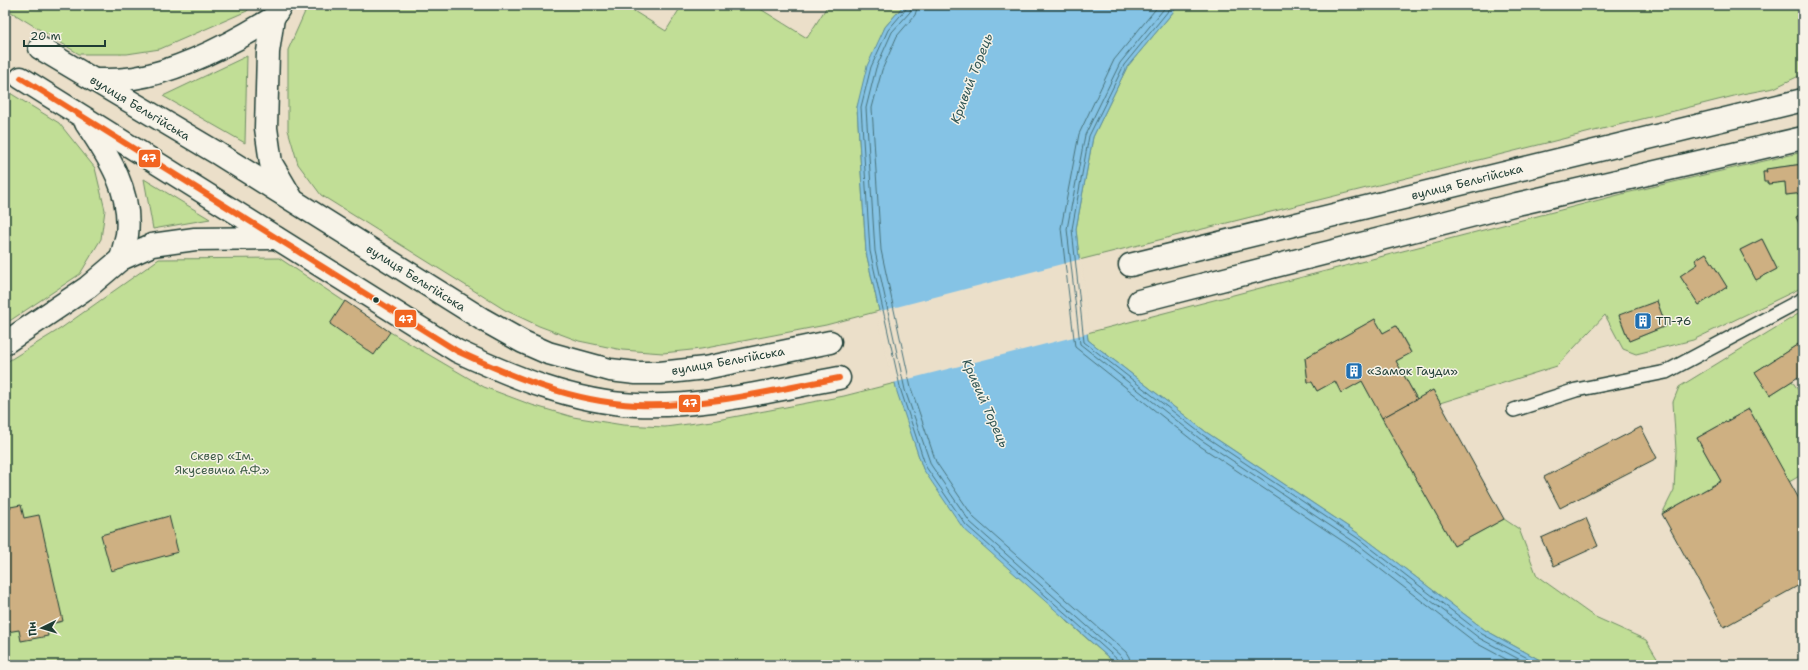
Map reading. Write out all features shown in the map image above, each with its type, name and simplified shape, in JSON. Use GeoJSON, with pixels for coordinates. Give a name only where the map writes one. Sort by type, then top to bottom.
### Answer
{"type":"FeatureCollection","features":[{"type":"Feature","properties":{"kind":"street"},"geometry":{"type":"LineString","coordinates":[[94,80],[133,78],[163,71],[248,34],[277,12]]}},
{"type":"Feature","properties":{"kind":"street"},"geometry":{"type":"LineString","coordinates":[[277,12],[268,52],[267,145],[271,163],[292,200]]}},
{"type":"Feature","properties":{"kind":"street","name":"вулиця Бельгійська"},"geometry":{"type":"LineString","coordinates":[[40,48],[292,200],[482,319],[523,342],[548,353],[610,370],[636,373],[660,373],[705,368],[830,342]]}},
{"type":"Feature","properties":{"kind":"street"},"geometry":{"type":"LineString","coordinates":[[21,78],[457,350],[516,377],[573,395],[627,404],[656,405],[711,401],[840,378]]}},
{"type":"Feature","properties":{"kind":"street","name":"вулиця Бельгійська"},"geometry":{"type":"LineString","coordinates":[[1130,265],[1803,100]]}},
{"type":"Feature","properties":{"kind":"street"},"geometry":{"type":"LineString","coordinates":[[81,116],[110,158],[120,181],[126,209],[127,234],[121,259]]}},
{"type":"Feature","properties":{"kind":"street"},"geometry":{"type":"LineString","coordinates":[[1139,301],[1517,204],[1803,138]]}},
{"type":"Feature","properties":{"kind":"street"},"geometry":{"type":"LineString","coordinates":[[5,342],[88,288],[121,259],[152,245],[169,241],[276,238]]}},
{"type":"Feature","properties":{"kind":"lane"},"geometry":{"type":"LineString","coordinates":[[1514,410],[1576,390],[1666,372],[1803,300]]}},
{"type":"Feature","properties":{"kind":"green space"},"geometry":{"type":"Polygon","coordinates":[[[10,5],[252,5],[247,11],[160,49],[127,54],[79,54],[8,10],[10,5]]]}},
{"type":"Feature","properties":{"kind":"green space"},"geometry":{"type":"Polygon","coordinates":[[[308,5],[624,5],[666,31],[682,5],[754,5],[807,38],[828,5],[904,5],[885,27],[857,107],[866,252],[879,311],[826,325],[701,349],[663,353],[622,350],[579,341],[539,326],[505,310],[321,195],[298,164],[288,130],[288,50],[308,5]]]}},
{"type":"Feature","properties":{"kind":"green space"},"geometry":{"type":"Polygon","coordinates":[[[1179,5],[1803,5],[1803,74],[1774,88],[1742,94],[1079,260],[1076,229],[1093,137],[1127,67],[1179,5]]]}},
{"type":"Feature","properties":{"kind":"green space"},"geometry":{"type":"Polygon","coordinates":[[[247,56],[245,143],[163,96],[247,56]]]}},
{"type":"Feature","properties":{"kind":"green space"},"geometry":{"type":"Polygon","coordinates":[[[5,90],[59,123],[95,168],[105,210],[101,239],[80,274],[5,324],[5,90]]]}},
{"type":"Feature","properties":{"kind":"green space"},"geometry":{"type":"Polygon","coordinates":[[[1803,152],[1803,164],[1767,169],[1767,172],[1763,172],[1768,184],[1785,182],[1786,195],[1803,193],[1803,213],[1796,217],[1803,231],[1803,287],[1693,340],[1636,354],[1623,349],[1605,315],[1557,366],[1440,403],[1433,390],[1417,399],[1396,361],[1411,352],[1396,326],[1383,333],[1375,319],[1305,358],[1308,382],[1312,382],[1317,391],[1335,381],[1341,392],[1362,381],[1454,546],[1504,519],[1519,529],[1537,576],[1593,616],[1646,640],[1661,665],[1549,665],[1485,630],[1362,536],[1206,432],[1088,340],[1087,333],[1626,193],[1803,152]],[[1762,239],[1740,250],[1756,280],[1777,269],[1762,239]],[[1706,253],[1695,260],[1698,264],[1680,276],[1699,305],[1727,287],[1706,253]],[[1657,301],[1619,316],[1629,341],[1666,326],[1657,301]]]}},
{"type":"Feature","properties":{"kind":"green space"},"geometry":{"type":"Polygon","coordinates":[[[144,179],[210,219],[153,229],[144,179]]]}},
{"type":"Feature","properties":{"kind":"green space","name":"Сквер «Ім. Якусевича А.Ф.»"},"geometry":{"type":"Polygon","coordinates":[[[279,258],[390,332],[484,387],[532,405],[573,417],[623,425],[665,427],[712,421],[844,396],[895,383],[923,469],[1068,622],[1117,665],[5,665],[5,363],[60,329],[159,259],[279,258]]]}},
{"type":"Feature","properties":{"kind":"green space"},"geometry":{"type":"Polygon","coordinates":[[[1803,311],[1803,341],[1755,372],[1770,395],[1792,381],[1803,397],[1803,474],[1789,482],[1749,409],[1697,438],[1721,481],[1662,514],[1674,490],[1676,450],[1673,402],[1679,387],[1803,311]]]}},
{"type":"Feature","properties":{"kind":"water","name":"Кривий Торець"},"geometry":{"type":"Polygon","coordinates":[[[904,5],[1179,5],[1127,67],[1093,137],[1076,229],[1088,340],[1206,432],[1362,536],[1485,630],[1549,665],[1117,665],[963,528],[923,469],[897,392],[866,252],[857,107],[867,66],[885,27],[904,5]]]}},
{"type":"Feature","properties":{"kind":"pier"},"geometry":{"type":"Polygon","coordinates":[[[1081,259],[1089,333],[893,383],[877,312],[1081,259]]]}},
{"type":"Feature","properties":{"kind":"building"},"geometry":{"type":"Polygon","coordinates":[[[1803,164],[1803,193],[1786,195],[1785,182],[1768,184],[1768,182],[1764,182],[1763,172],[1767,172],[1766,169],[1803,164]]]}},
{"type":"Feature","properties":{"kind":"building"},"geometry":{"type":"Polygon","coordinates":[[[1803,213],[1803,231],[1796,217],[1803,213]]]}},
{"type":"Feature","properties":{"kind":"building"},"geometry":{"type":"Polygon","coordinates":[[[1762,239],[1777,269],[1756,280],[1740,250],[1762,239]]]}},
{"type":"Feature","properties":{"kind":"building"},"geometry":{"type":"Polygon","coordinates":[[[1706,253],[1727,287],[1699,305],[1680,276],[1698,264],[1695,260],[1706,253]]]}},
{"type":"Feature","properties":{"kind":"building"},"geometry":{"type":"Polygon","coordinates":[[[345,301],[390,332],[374,355],[330,324],[345,301]]]}},
{"type":"Feature","properties":{"kind":"building","name":"ТП-76"},"geometry":{"type":"Polygon","coordinates":[[[1657,301],[1666,326],[1629,341],[1619,315],[1657,301]]]}},
{"type":"Feature","properties":{"kind":"building","name":"«Замок Гауди»"},"geometry":{"type":"Polygon","coordinates":[[[1375,319],[1383,333],[1396,326],[1411,353],[1396,361],[1417,399],[1382,418],[1362,381],[1341,393],[1335,381],[1317,391],[1312,382],[1308,382],[1305,358],[1375,319]]]}},
{"type":"Feature","properties":{"kind":"building"},"geometry":{"type":"Polygon","coordinates":[[[1803,341],[1803,374],[1770,395],[1755,372],[1803,341]]]}},
{"type":"Feature","properties":{"kind":"building"},"geometry":{"type":"Polygon","coordinates":[[[1433,390],[1504,519],[1454,546],[1382,418],[1433,390]]]}},
{"type":"Feature","properties":{"kind":"building"},"geometry":{"type":"Polygon","coordinates":[[[1749,409],[1803,506],[1803,583],[1724,627],[1662,514],[1721,481],[1697,438],[1749,409]]]}},
{"type":"Feature","properties":{"kind":"building"},"geometry":{"type":"Polygon","coordinates":[[[1641,427],[1657,458],[1560,508],[1544,477],[1641,427]]]}},
{"type":"Feature","properties":{"kind":"building"},"geometry":{"type":"Polygon","coordinates":[[[21,505],[24,518],[39,515],[63,621],[46,625],[48,636],[21,641],[19,630],[7,632],[5,623],[5,508],[21,505]]]}},
{"type":"Feature","properties":{"kind":"building"},"geometry":{"type":"Polygon","coordinates":[[[169,516],[178,552],[111,571],[101,535],[169,516]]]}},
{"type":"Feature","properties":{"kind":"building"},"geometry":{"type":"Polygon","coordinates":[[[1586,518],[1598,546],[1554,566],[1541,538],[1586,518]]]}},
{"type":"Feature","properties":{"kind":"transit line","name":"47"},"geometry":{"type":"LineString","coordinates":[[21,78],[457,351],[522,379],[544,387],[589,399],[636,405],[662,405],[713,401],[764,393],[839,378]]}},
{"type":"Feature","properties":{"kind":"place","name":"ТП-76"},"geometry":{"type":"Point","coordinates":[1643,321]}},
{"type":"Feature","properties":{"kind":"place","name":"«Замок Гауди»"},"geometry":{"type":"Point","coordinates":[1354,371]}}]}
